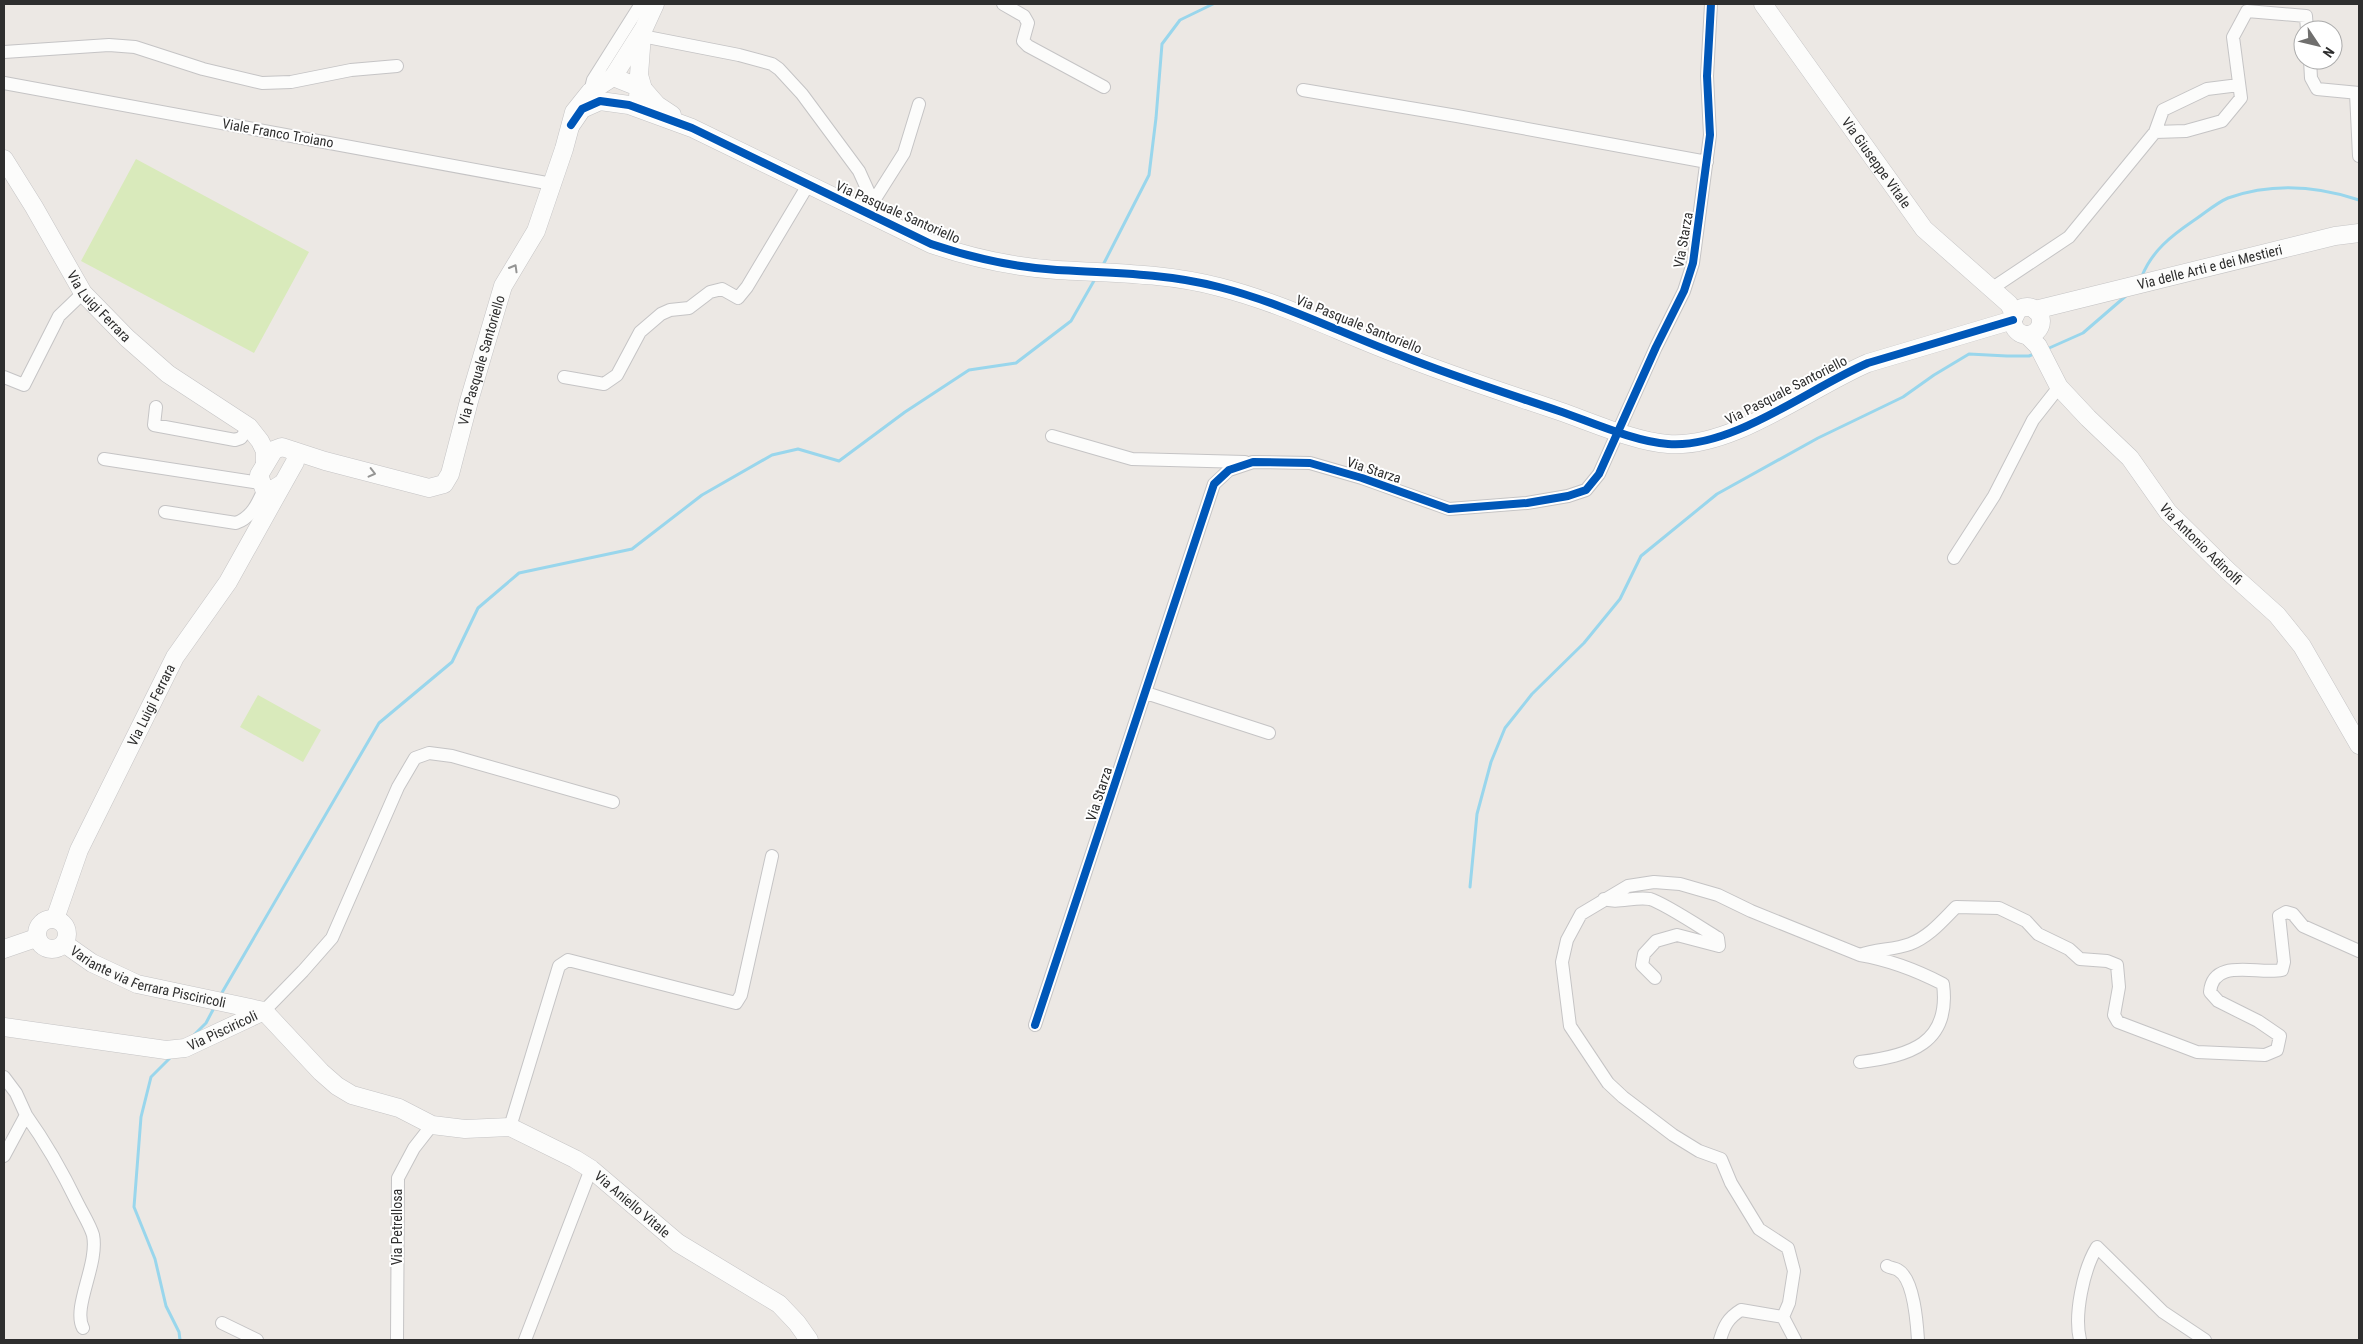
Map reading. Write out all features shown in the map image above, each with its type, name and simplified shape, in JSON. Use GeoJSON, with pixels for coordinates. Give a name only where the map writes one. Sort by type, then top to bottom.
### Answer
{"type":"FeatureCollection","features":[{"type":"Feature","properties":{"kind":"street"},"geometry":{"type":"LineString","coordinates":[[1003,4],[1024,16],[1028,23],[1023,42],[1104,87]]}},
{"type":"Feature","properties":{"kind":"street","name":"Via Starza"},"geometry":{"type":"LineString","coordinates":[[1035,1025],[1214,484],[1230,470],[1253,462],[1310,463],[1362,478],[1449,509],[1528,503],[1568,496],[1586,490],[1599,474],[1656,347],[1684,291],[1694,263],[1710,135],[1707,76],[1711,4]]}},
{"type":"Feature","properties":{"kind":"street","name":"Via Giuseppe Vitale"},"geometry":{"type":"LineString","coordinates":[[1762,4],[1924,229],[2022,321]]}},
{"type":"Feature","properties":{"kind":"street"},"geometry":{"type":"LineString","coordinates":[[643,89],[639,75],[643,32],[650,5]]}},
{"type":"Feature","properties":{"kind":"street"},"geometry":{"type":"LineString","coordinates":[[650,5],[607,70],[595,97],[629,105],[692,128]]}},
{"type":"Feature","properties":{"kind":"street"},"geometry":{"type":"LineString","coordinates":[[2155,132],[2186,132],[2222,121],[2241,98],[2233,37],[2247,11],[2306,16],[2307,20]]}},
{"type":"Feature","properties":{"kind":"street"},"geometry":{"type":"LineString","coordinates":[[607,70],[643,32]]}},
{"type":"Feature","properties":{"kind":"street"},"geometry":{"type":"LineString","coordinates":[[643,32],[739,55],[772,64],[779,69],[802,94],[854,164],[870,208]]}},
{"type":"Feature","properties":{"kind":"street"},"geometry":{"type":"LineString","coordinates":[[4,52],[109,46],[135,47],[203,69],[262,83],[291,82],[351,70],[397,66]]}},
{"type":"Feature","properties":{"kind":"street"},"geometry":{"type":"LineString","coordinates":[[607,70],[643,89],[657,105],[692,128]]}},
{"type":"Feature","properties":{"kind":"street"},"geometry":{"type":"LineString","coordinates":[[607,70],[629,105]]}},
{"type":"Feature","properties":{"kind":"street"},"geometry":{"type":"LineString","coordinates":[[2311,70],[2317,90],[2358,93],[2359,156]]}},
{"type":"Feature","properties":{"kind":"street","name":"Viale Franco Troiano"},"geometry":{"type":"LineString","coordinates":[[4,83],[552,184]]}},
{"type":"Feature","properties":{"kind":"street"},"geometry":{"type":"LineString","coordinates":[[2022,321],[2069,237],[2155,132],[2163,110],[2207,88],[2239,85]]}},
{"type":"Feature","properties":{"kind":"street"},"geometry":{"type":"LineString","coordinates":[[629,105],[643,89]]}},
{"type":"Feature","properties":{"kind":"street"},"geometry":{"type":"LineString","coordinates":[[1303,90],[1707,162]]}},
{"type":"Feature","properties":{"kind":"street","name":"Via Pasquale Santoriello"},"geometry":{"type":"LineString","coordinates":[[249,427],[288,449],[325,461],[429,488],[444,484],[450,474],[469,401],[503,286],[536,231],[571,125],[582,109],[595,97]]}},
{"type":"Feature","properties":{"kind":"street"},"geometry":{"type":"LineString","coordinates":[[870,208],[904,153],[919,104]]}},
{"type":"Feature","properties":{"kind":"street","name":"Via Pasquale Santoriello"},"geometry":{"type":"LineString","coordinates":[[692,128],[808,185],[870,208],[931,244],[961,254],[1032,268],[1169,277],[1217,286],[1294,310],[1400,356],[1618,432],[1667,444],[1691,444],[1718,438],[1741,429],[1860,367],[1974,332],[2022,321]]}},
{"type":"Feature","properties":{"kind":"street","name":"Via Luigi Ferrara"},"geometry":{"type":"LineString","coordinates":[[4,159],[83,293],[127,338],[168,374],[249,427],[265,451],[267,482],[228,582],[175,657],[79,850],[55,919]]}},
{"type":"Feature","properties":{"kind":"street"},"geometry":{"type":"LineString","coordinates":[[564,376],[604,384],[617,375],[640,332],[661,314],[670,310],[689,308],[710,292],[722,289],[738,298],[747,287],[808,185]]}},
{"type":"Feature","properties":{"kind":"street","name":"Via delle Arti e dei Mestieri"},"geometry":{"type":"LineString","coordinates":[[2022,321],[2060,304],[2168,279],[2326,238],[2359,233]]}},
{"type":"Feature","properties":{"kind":"street"},"geometry":{"type":"LineString","coordinates":[[4,377],[24,386],[59,316],[83,293]]}},
{"type":"Feature","properties":{"kind":"street","name":"Via Pasquale Santoriello"},"geometry":{"type":"LineString","coordinates":[[1974,332],[1996,316],[1999,304],[2022,321]]}},
{"type":"Feature","properties":{"kind":"street","name":"Via Antonio Adinolfi"},"geometry":{"type":"LineString","coordinates":[[2022,321],[2059,387],[2130,458],[2168,512],[2228,571],[2277,615],[2302,646],[2359,745]]}},
{"type":"Feature","properties":{"kind":"street"},"geometry":{"type":"LineString","coordinates":[[1954,558],[1994,496],[2033,420],[2059,387]]}},
{"type":"Feature","properties":{"kind":"street"},"geometry":{"type":"LineString","coordinates":[[156,407],[154,425],[235,440],[241,438],[249,427]]}},
{"type":"Feature","properties":{"kind":"street"},"geometry":{"type":"LineString","coordinates":[[1052,436],[1132,460],[1253,462]]}},
{"type":"Feature","properties":{"kind":"street"},"geometry":{"type":"LineString","coordinates":[[104,458],[267,482],[295,462],[288,449],[274,450],[267,482],[252,512],[245,520],[236,523],[165,512]]}},
{"type":"Feature","properties":{"kind":"street","name":"Via Pasquale Santoriello"},"geometry":{"type":"LineString","coordinates":[[267,482],[325,461]]}},
{"type":"Feature","properties":{"kind":"street"},"geometry":{"type":"LineString","coordinates":[[1146,693],[1269,733]]}},
{"type":"Feature","properties":{"kind":"street"},"geometry":{"type":"LineString","coordinates":[[258,1014],[304,971],[332,938],[398,787],[414,758],[429,752],[452,756],[613,802]]}},
{"type":"Feature","properties":{"kind":"street"},"geometry":{"type":"LineString","coordinates":[[510,1127],[559,966],[568,960],[736,1003],[741,995],[772,856]]}},
{"type":"Feature","properties":{"kind":"street"},"geometry":{"type":"LineString","coordinates":[[1783,1317],[1790,1303],[1794,1271],[1788,1248],[1759,1229],[1731,1183],[1721,1159],[1699,1151],[1672,1135],[1623,1097],[1608,1082],[1570,1026],[1562,962],[1567,940],[1581,914],[1628,886],[1654,882],[1680,884],[1718,895],[1751,911],[1860,955],[1884,959],[1914,969],[1943,984],[1945,999],[1937,1028],[1930,1040],[1914,1049],[1886,1058],[1860,1062]]}},
{"type":"Feature","properties":{"kind":"street"},"geometry":{"type":"LineString","coordinates":[[1604,899],[1611,902],[1637,897],[1653,900],[1718,938],[1719,946],[1677,934],[1656,941],[1644,954],[1642,965],[1655,978]]}},
{"type":"Feature","properties":{"kind":"street"},"geometry":{"type":"LineString","coordinates":[[1860,955],[1873,950],[1911,944],[1933,931],[1956,907],[1999,908],[2026,922],[2038,934],[2069,949],[2080,959],[2107,961],[2117,965],[2120,987],[2114,1015],[2118,1022],[2197,1052],[2265,1055],[2277,1050],[2280,1036],[2258,1021],[2218,1001],[2210,992],[2211,981],[2218,973],[2234,970],[2272,972],[2282,970],[2284,962],[2279,916],[2286,912],[2293,914],[2303,926],[2359,951]]}},
{"type":"Feature","properties":{"kind":"street"},"geometry":{"type":"LineString","coordinates":[[4,949],[36,938],[43,922],[50,918],[55,919],[66,927],[68,936],[65,944],[59,949],[53,950],[43,946],[36,938]]}},
{"type":"Feature","properties":{"kind":"street","name":"Variante via Ferrara Pisciricoli"},"geometry":{"type":"LineString","coordinates":[[65,944],[92,963],[137,984],[184,996],[237,1005],[258,1014]]}},
{"type":"Feature","properties":{"kind":"street","name":"Via Pisciricoli"},"geometry":{"type":"LineString","coordinates":[[4,1027],[166,1050],[185,1048],[258,1014],[337,1086],[365,1100],[399,1108],[432,1125]]}},
{"type":"Feature","properties":{"kind":"street"},"geometry":{"type":"LineString","coordinates":[[4,1077],[24,1106],[26,1115],[69,1187],[93,1235],[91,1272],[80,1314],[80,1322],[83,1328]]}},
{"type":"Feature","properties":{"kind":"street"},"geometry":{"type":"LineString","coordinates":[[4,1156],[26,1115]]}},
{"type":"Feature","properties":{"kind":"street","name":"Via Aniello Vitale"},"geometry":{"type":"LineString","coordinates":[[432,1125],[465,1129],[510,1127],[561,1152],[591,1170],[678,1242],[779,1304],[797,1323],[809,1340]]}},
{"type":"Feature","properties":{"kind":"street","name":"Via Petrellosa"},"geometry":{"type":"LineString","coordinates":[[397,1340],[398,1178],[414,1148],[432,1125]]}},
{"type":"Feature","properties":{"kind":"street"},"geometry":{"type":"LineString","coordinates":[[524,1340],[591,1170]]}},
{"type":"Feature","properties":{"kind":"street"},"geometry":{"type":"LineString","coordinates":[[2080,1340],[2077,1327],[2084,1284],[2092,1256],[2097,1247],[2163,1312],[2205,1340]]}},
{"type":"Feature","properties":{"kind":"street"},"geometry":{"type":"LineString","coordinates":[[1887,1266],[1900,1270],[1907,1282],[1913,1301],[1918,1340]]}},
{"type":"Feature","properties":{"kind":"street"},"geometry":{"type":"LineString","coordinates":[[1720,1340],[1723,1328],[1731,1316],[1741,1310],[1783,1317]]}},
{"type":"Feature","properties":{"kind":"street"},"geometry":{"type":"LineString","coordinates":[[1783,1317],[1795,1340]]}},
{"type":"Feature","properties":{"kind":"street"},"geometry":{"type":"LineString","coordinates":[[222,1324],[257,1340]]}},
{"type":"Feature","properties":{"kind":"green space"},"geometry":{"type":"Polygon","coordinates":[[[136,159],[309,252],[254,353],[81,261],[136,159]]]}},
{"type":"Feature","properties":{"kind":"green space"},"geometry":{"type":"Polygon","coordinates":[[[258,695],[321,730],[303,762],[240,727],[258,695]]]}},
{"type":"Feature","properties":{"kind":"waterway"},"geometry":{"type":"LineString","coordinates":[[1102,267],[1149,175],[1162,44],[1180,20],[1213,4]]}},
{"type":"Feature","properties":{"kind":"waterway"},"geometry":{"type":"LineString","coordinates":[[2142,276],[2151,259],[2170,238],[2228,198],[2261,190],[2294,188],[2327,192],[2359,200]]}},
{"type":"Feature","properties":{"kind":"waterway"},"geometry":{"type":"LineString","coordinates":[[220,996],[379,723],[452,662],[478,608],[519,573],[632,549],[702,495],[772,455],[798,449],[839,461],[905,412],[969,370],[1016,363],[1071,321],[1095,279]]}},
{"type":"Feature","properties":{"kind":"waterway"},"geometry":{"type":"LineString","coordinates":[[2047,349],[2083,333],[2127,295]]}},
{"type":"Feature","properties":{"kind":"waterway"},"geometry":{"type":"LineString","coordinates":[[1470,887],[1477,814],[1491,762],[1505,728],[1532,694],[1584,643],[1620,599],[1641,556],[1717,494],[1818,438],[1903,397],[1934,375],[1969,354],[2029,356],[2036,353]]}},
{"type":"Feature","properties":{"kind":"waterway"},"geometry":{"type":"LineString","coordinates":[[194,1035],[206,1023],[215,1006]]}},
{"type":"Feature","properties":{"kind":"waterway"},"geometry":{"type":"LineString","coordinates":[[173,1055],[151,1077],[141,1117],[134,1207],[155,1259],[166,1306],[179,1332],[180,1340]]}},
{"type":"Feature","properties":{"kind":"cycle path"},"geometry":{"type":"LineString","coordinates":[[1035,1025],[1214,484],[1229,470],[1253,462],[1310,463],[1362,478],[1449,509],[1527,503],[1568,496],[1586,490],[1599,474],[1656,347],[1684,291],[1693,263],[1710,135],[1707,76],[1711,4]]}},
{"type":"Feature","properties":{"kind":"cycle path"},"geometry":{"type":"LineString","coordinates":[[571,125],[582,109],[600,101],[629,105],[692,128],[931,244],[977,258],[1025,267],[1159,276],[1219,287],[1288,309],[1459,377],[1642,440],[1668,444],[1693,443],[1718,437],[1770,415],[1868,363],[2013,320]]}}]}
